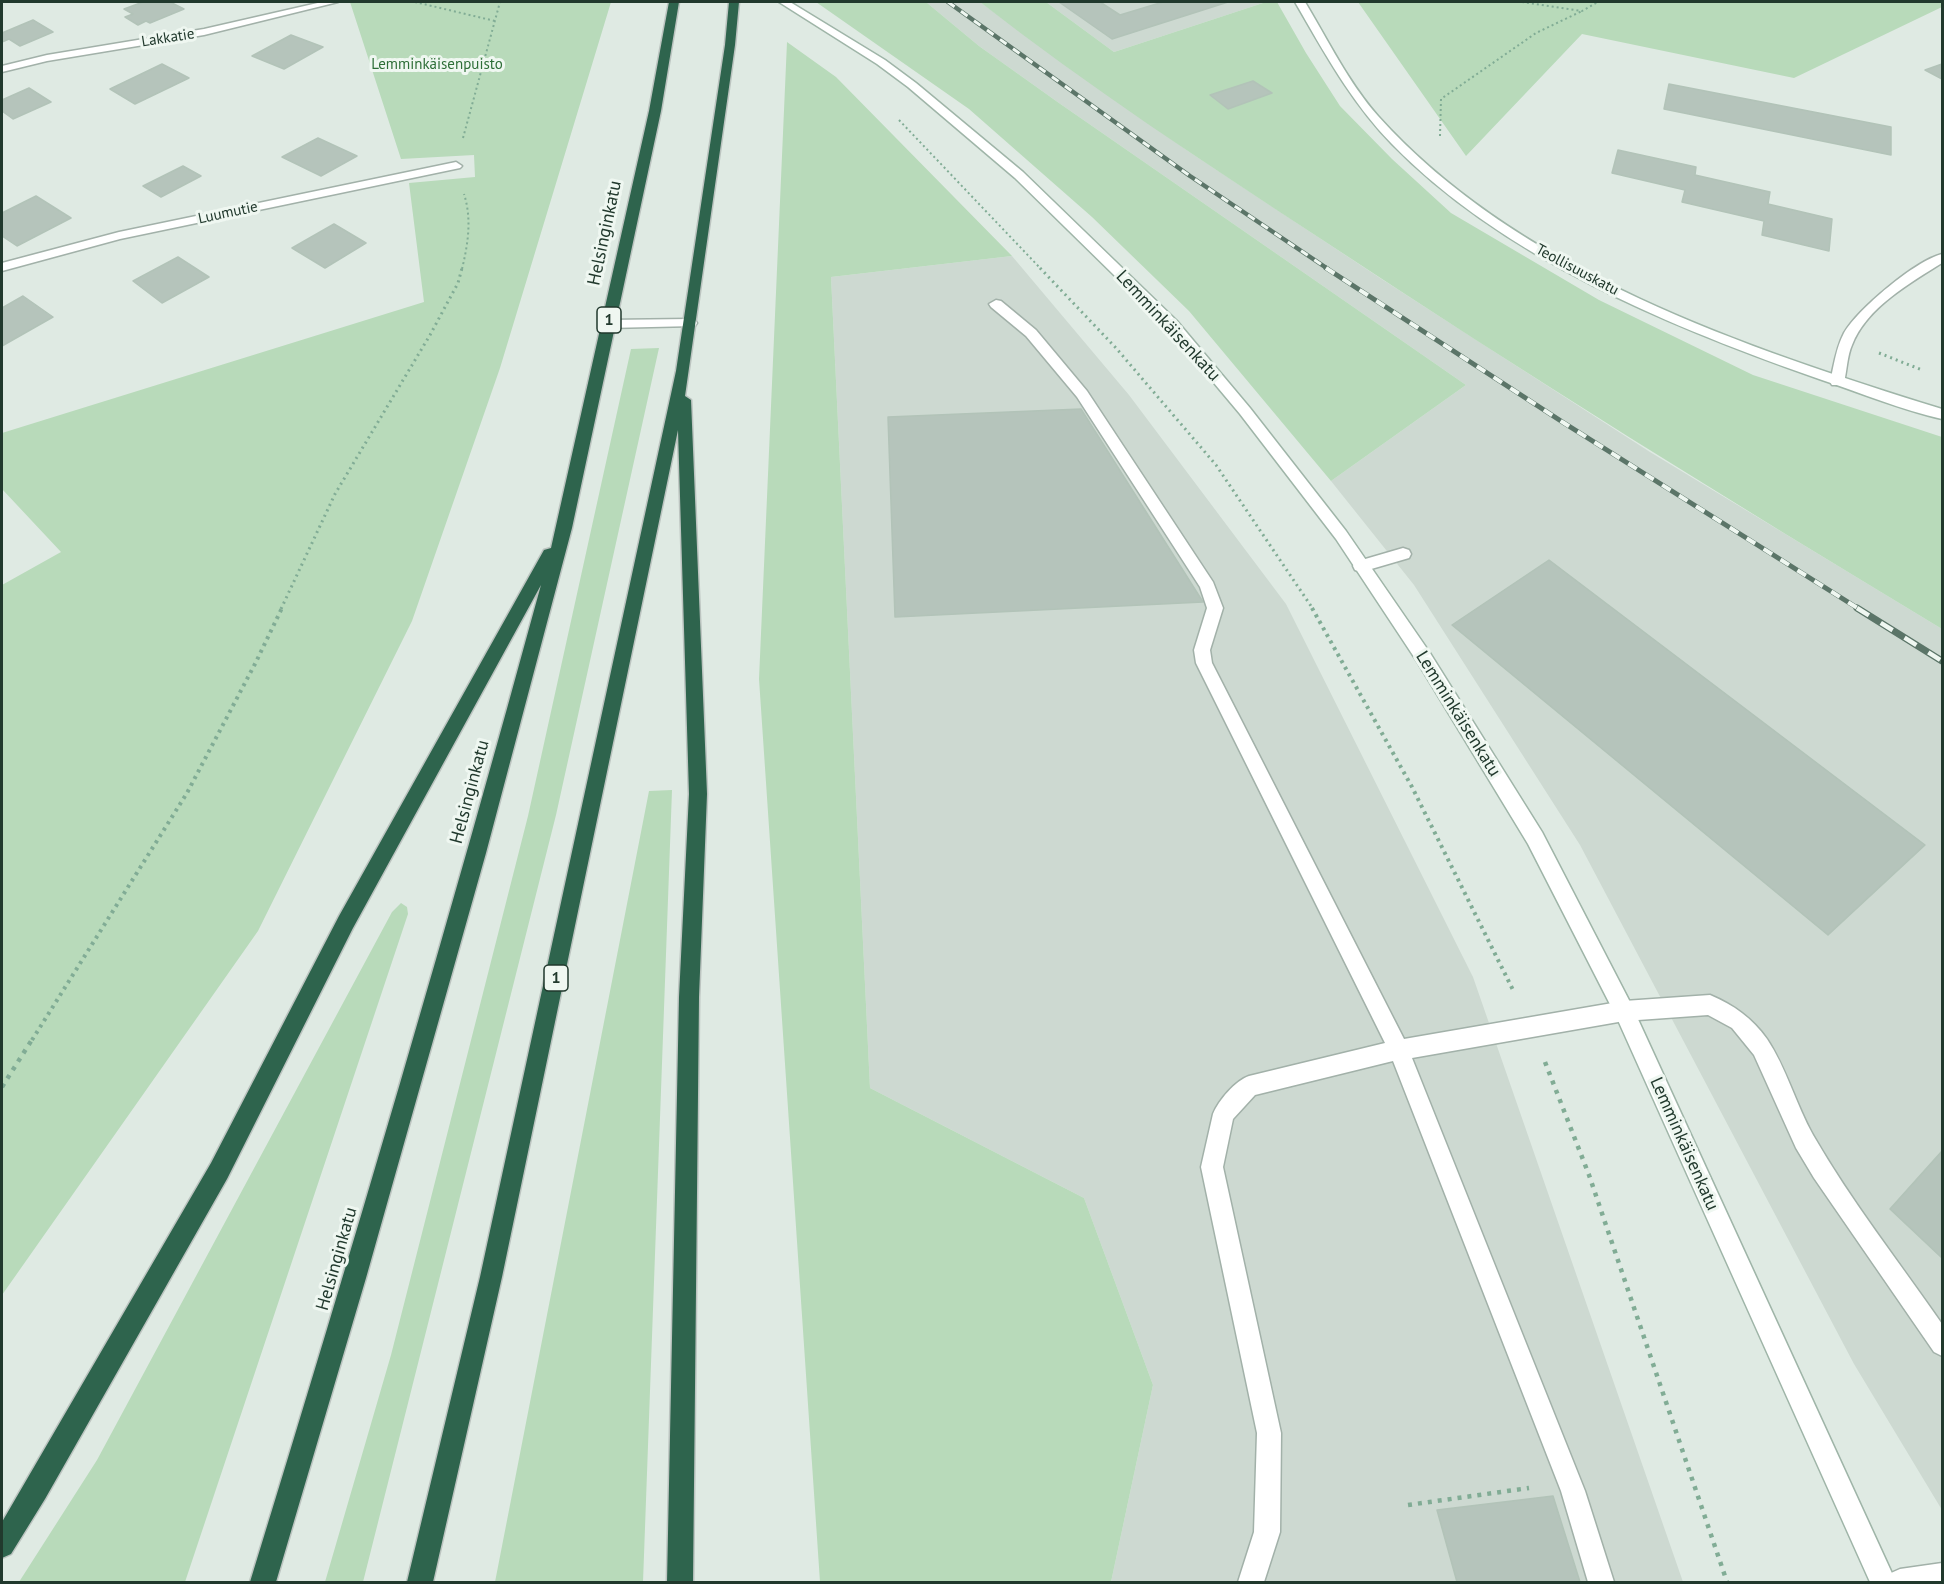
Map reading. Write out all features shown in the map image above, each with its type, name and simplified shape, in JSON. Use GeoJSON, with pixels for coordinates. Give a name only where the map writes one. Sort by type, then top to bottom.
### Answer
{"type":"FeatureCollection","features":[{"type":"Feature","properties":{"kind":"highway","name":"Helsinginkatu"},"geometry":{"type":"LineString","coordinates":[[263,1582],[352,1289],[477,853],[564,528],[655,111],[674,2]]}},
{"type":"Feature","properties":{"kind":"highway","name":"1"},"geometry":{"type":"LineString","coordinates":[[420,1582],[494,1266],[590,821],[683,371],[730,45],[734,2]]}},
{"type":"Feature","properties":{"kind":"highway"},"geometry":{"type":"LineString","coordinates":[[680,1582],[689,997],[698,794],[683,371]]}},
{"type":"Feature","properties":{"kind":"highway"},"geometry":{"type":"LineString","coordinates":[[2,1545],[36,1490],[219,1171],[346,922],[564,528]]}},
{"type":"Feature","properties":{"kind":"street","name":"Lakkatie"},"geometry":{"type":"LineString","coordinates":[[2,69],[47,58],[204,32],[333,2]]}},
{"type":"Feature","properties":{"kind":"street","name":"Lemminkäisenkatu"},"geometry":{"type":"LineString","coordinates":[[784,2],[881,62],[951,115],[1020,175],[1172,324],[1245,411],[1341,535],[1424,658],[1535,838],[1624,1011],[1882,1582]]}},
{"type":"Feature","properties":{"kind":"street","name":"Teollisuuskatu"},"geometry":{"type":"LineString","coordinates":[[1300,2],[1372,116],[1415,160],[1449,190],[1543,253],[1632,299],[1702,331],[1837,382],[1942,414]]}},
{"type":"Feature","properties":{"kind":"street","name":"Luumutie"},"geometry":{"type":"LineString","coordinates":[[2,267],[119,236],[456,166]]}},
{"type":"Feature","properties":{"kind":"street"},"geometry":{"type":"LineString","coordinates":[[1837,382],[1845,344],[1860,322],[1878,303],[1942,258]]}},
{"type":"Feature","properties":{"kind":"street"},"geometry":{"type":"LineString","coordinates":[[996,304],[1031,333],[1082,394],[1207,586],[1215,608],[1202,650],[1204,663],[1399,1050],[1569,1482],[1601,1582]]}},
{"type":"Feature","properties":{"kind":"street"},"geometry":{"type":"LineString","coordinates":[[608,324],[690,323]]}},
{"type":"Feature","properties":{"kind":"street"},"geometry":{"type":"LineString","coordinates":[[1361,566],[1403,554]]}},
{"type":"Feature","properties":{"kind":"street"},"geometry":{"type":"LineString","coordinates":[[1251,1582],[1267,1532],[1269,1433],[1212,1167],[1224,1114],[1249,1086],[1399,1050],[1624,1011],[1710,1005],[1739,1021],[1761,1048],[1804,1140],[1822,1170],[1942,1344]]}},
{"type":"Feature","properties":{"kind":"street"},"geometry":{"type":"LineString","coordinates":[[1900,1582],[1942,1576]]}},
{"type":"Feature","properties":{"kind":"path"},"geometry":{"type":"LineString","coordinates":[[415,2],[495,21]]}},
{"type":"Feature","properties":{"kind":"path"},"geometry":{"type":"LineString","coordinates":[[2,1087],[187,793],[256,662],[335,494],[430,335],[458,283],[467,249],[469,210],[456,166],[500,2]]}},
{"type":"Feature","properties":{"kind":"path"},"geometry":{"type":"LineString","coordinates":[[1522,2],[1582,11]]}},
{"type":"Feature","properties":{"kind":"path"},"geometry":{"type":"LineString","coordinates":[[1431,132],[1439,140],[1442,99],[1481,69],[1536,33],[1598,2],[1608,2]]}},
{"type":"Feature","properties":{"kind":"path"},"geometry":{"type":"LineString","coordinates":[[891,112],[1116,348],[1216,465],[1316,614],[1412,787],[1531,1027],[1589,1175],[1727,1582]]}},
{"type":"Feature","properties":{"kind":"path"},"geometry":{"type":"LineString","coordinates":[[1882,353],[1922,370]]}},
{"type":"Feature","properties":{"kind":"path"},"geometry":{"type":"LineString","coordinates":[[1408,1505],[1569,1482]]}},
{"type":"Feature","properties":{"kind":"shaded area"},"geometry":{"type":"Polygon","coordinates":[[[926,2],[980,2],[1188,151],[1380,278],[1650,452],[1942,629],[1942,1510],[1854,1364],[1580,845],[1414,585],[1331,481],[1466,385],[1059,103],[979,46],[926,2]]]}},
{"type":"Feature","properties":{"kind":"shaded area"},"geometry":{"type":"Polygon","coordinates":[[[1046,2],[1266,2],[1114,52],[1046,2]]]}},
{"type":"Feature","properties":{"kind":"shaded area"},"geometry":{"type":"Polygon","coordinates":[[[1012,256],[1129,395],[1286,604],[1473,977],[1683,1582],[1111,1582],[1153,1385],[1084,1198],[870,1088],[831,277],[1012,256]]]}},
{"type":"Feature","properties":{"kind":"green space","name":"Lemminkäisenpuisto"},"geometry":{"type":"Polygon","coordinates":[[[350,2],[611,2],[500,368],[412,621],[258,931],[2,1295],[2,585],[61,552],[2,489],[2,433],[424,302],[409,183],[475,177],[474,155],[401,159],[350,2]]]}},
{"type":"Feature","properties":{"kind":"green space"},"geometry":{"type":"Polygon","coordinates":[[[816,2],[926,2],[979,46],[1059,103],[1466,385],[1331,481],[1189,311],[1092,217],[969,109],[816,2]]]}},
{"type":"Feature","properties":{"kind":"green space"},"geometry":{"type":"Polygon","coordinates":[[[980,2],[1046,2],[1114,52],[1266,2],[1277,2],[1340,106],[1392,159],[1451,213],[1599,300],[1753,375],[1942,437],[1942,629],[1785,534],[1398,289],[1148,124],[980,2]]]}},
{"type":"Feature","properties":{"kind":"green space"},"geometry":{"type":"Polygon","coordinates":[[[1358,2],[1942,2],[1942,7],[1794,78],[1582,34],[1466,156],[1358,2]]]}},
{"type":"Feature","properties":{"kind":"green space"},"geometry":{"type":"Polygon","coordinates":[[[787,42],[836,77],[1012,256],[831,277],[870,1088],[1084,1198],[1153,1385],[1111,1582],[820,1582],[759,679],[787,42]]]}},
{"type":"Feature","properties":{"kind":"green space"},"geometry":{"type":"Polygon","coordinates":[[[659,348],[556,815],[363,1582],[325,1582],[391,1355],[528,816],[631,349],[659,348]]]}},
{"type":"Feature","properties":{"kind":"green space"},"geometry":{"type":"Polygon","coordinates":[[[672,790],[643,1582],[495,1582],[649,791],[672,790]]]}},
{"type":"Feature","properties":{"kind":"green space"},"geometry":{"type":"Polygon","coordinates":[[[401,903],[407,907],[408,914],[185,1582],[19,1582],[97,1460],[392,912],[401,903]]]}},
{"type":"Feature","properties":{"kind":"building"},"geometry":{"type":"Polygon","coordinates":[[[143,2],[170,2],[184,9],[150,23],[146,21],[138,25],[125,17],[133,14],[124,9],[143,2]]]}},
{"type":"Feature","properties":{"kind":"building"},"geometry":{"type":"Polygon","coordinates":[[[1059,2],[1100,2],[1120,15],[1163,2],[1228,2],[1112,39],[1059,2]]]}},
{"type":"Feature","properties":{"kind":"building"},"geometry":{"type":"Polygon","coordinates":[[[33,20],[53,32],[20,46],[9,39],[2,42],[2,33],[33,20]]]}},
{"type":"Feature","properties":{"kind":"building"},"geometry":{"type":"Polygon","coordinates":[[[291,35],[323,47],[284,69],[252,56],[291,35]]]}},
{"type":"Feature","properties":{"kind":"building"},"geometry":{"type":"Polygon","coordinates":[[[162,64],[189,78],[135,104],[110,89],[162,64]]]}},
{"type":"Feature","properties":{"kind":"building"},"geometry":{"type":"Polygon","coordinates":[[[1942,64],[1942,79],[1925,70],[1942,64]]]}},
{"type":"Feature","properties":{"kind":"building"},"geometry":{"type":"Polygon","coordinates":[[[1253,81],[1272,93],[1228,109],[1210,95],[1253,81]]]}},
{"type":"Feature","properties":{"kind":"building"},"geometry":{"type":"Polygon","coordinates":[[[1669,84],[1891,127],[1891,155],[1664,109],[1669,84]]]}},
{"type":"Feature","properties":{"kind":"building"},"geometry":{"type":"Polygon","coordinates":[[[29,88],[51,102],[13,119],[2,111],[2,100],[29,88]]]}},
{"type":"Feature","properties":{"kind":"building"},"geometry":{"type":"Polygon","coordinates":[[[318,138],[357,156],[321,176],[282,157],[318,138]]]}},
{"type":"Feature","properties":{"kind":"building"},"geometry":{"type":"Polygon","coordinates":[[[1618,150],[1696,167],[1695,175],[1770,192],[1768,204],[1832,219],[1829,251],[1762,235],[1764,221],[1682,202],[1685,190],[1612,173],[1618,150]]]}},
{"type":"Feature","properties":{"kind":"building"},"geometry":{"type":"Polygon","coordinates":[[[183,166],[201,176],[161,197],[143,186],[183,166]]]}},
{"type":"Feature","properties":{"kind":"building"},"geometry":{"type":"Polygon","coordinates":[[[36,196],[71,218],[17,246],[2,236],[2,213],[36,196]]]}},
{"type":"Feature","properties":{"kind":"building"},"geometry":{"type":"Polygon","coordinates":[[[334,224],[366,243],[325,268],[292,248],[334,224]]]}},
{"type":"Feature","properties":{"kind":"building"},"geometry":{"type":"Polygon","coordinates":[[[178,257],[209,277],[162,303],[133,281],[178,257]]]}},
{"type":"Feature","properties":{"kind":"building"},"geometry":{"type":"Polygon","coordinates":[[[23,296],[53,317],[2,346],[2,308],[23,296]]]}},
{"type":"Feature","properties":{"kind":"building"},"geometry":{"type":"Polygon","coordinates":[[[1081,409],[1203,602],[895,617],[888,417],[1081,409]]]}},
{"type":"Feature","properties":{"kind":"building"},"geometry":{"type":"Polygon","coordinates":[[[1549,560],[1925,845],[1828,935],[1452,625],[1549,560]]]}},
{"type":"Feature","properties":{"kind":"building"},"geometry":{"type":"Polygon","coordinates":[[[1942,1151],[1942,1258],[1890,1209],[1942,1151]]]}},
{"type":"Feature","properties":{"kind":"building"},"geometry":{"type":"Polygon","coordinates":[[[1553,1496],[1580,1582],[1457,1582],[1437,1510],[1553,1496]]]}},
{"type":"Feature","properties":{"kind":"railway"},"geometry":{"type":"LineString","coordinates":[[948,2],[1190,176],[1328,269]]}},
{"type":"Feature","properties":{"kind":"railway"},"geometry":{"type":"LineString","coordinates":[[1326,268],[1564,423],[1859,609]]}},
{"type":"Feature","properties":{"kind":"railway"},"geometry":{"type":"LineString","coordinates":[[1857,608],[1942,661]]}}]}
